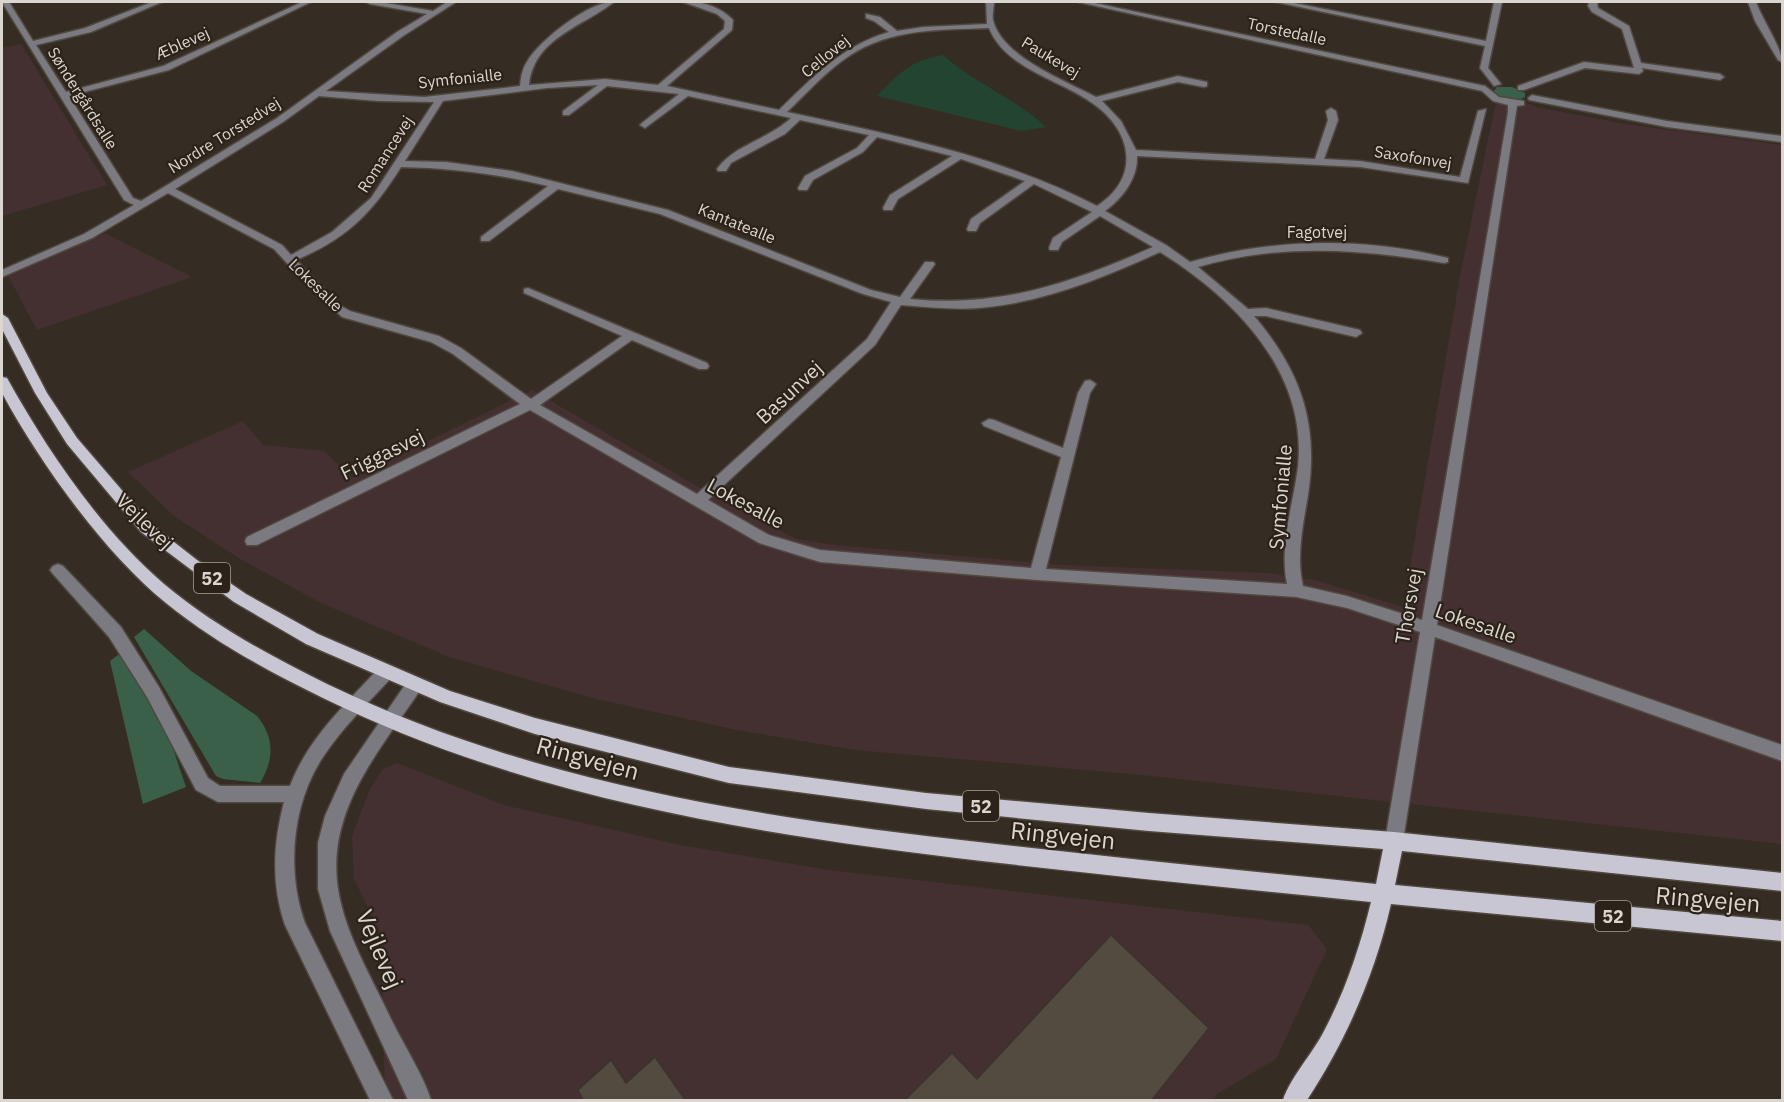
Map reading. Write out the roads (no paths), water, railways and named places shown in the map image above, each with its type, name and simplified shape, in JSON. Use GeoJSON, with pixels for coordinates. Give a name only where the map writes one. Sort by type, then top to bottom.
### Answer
{"type":"FeatureCollection","features":[{"type":"Feature","properties":{"kind":"main road","name":"Vejlevej"},"geometry":{"type":"LineString","coordinates":[[2,318],[4,337],[72,441],[146,528],[240,598],[312,639],[415,684]]}},
{"type":"Feature","properties":{"kind":"main road","name":"Vejlevej"},"geometry":{"type":"LineString","coordinates":[[2,381],[12,403],[90,514],[139,570],[172,600],[213,630],[308,684],[355,706]]}},
{"type":"Feature","properties":{"kind":"main road","name":"Ringvejen"},"geometry":{"type":"LineString","coordinates":[[415,684],[535,726],[729,775],[926,801],[1149,822],[1394,841],[1782,882]]}},
{"type":"Feature","properties":{"kind":"main road","name":"Ringvejen"},"geometry":{"type":"LineString","coordinates":[[355,706],[389,721],[504,762],[591,787],[685,809],[788,828],[1384,895],[1782,932]]}},
{"type":"Feature","properties":{"kind":"main road","name":"Thorsvej"},"geometry":{"type":"LineString","coordinates":[[1294,1101],[1307,1083],[1336,1031],[1374,934],[1394,841]]}},
{"type":"Feature","properties":{"kind":"street","name":"Søndergårdsalle"},"geometry":{"type":"LineString","coordinates":[[5,2],[129,200],[142,206]]}},
{"type":"Feature","properties":{"kind":"street"},"geometry":{"type":"LineString","coordinates":[[31,44],[88,30],[159,2]]}},
{"type":"Feature","properties":{"kind":"street","name":"Æblevej"},"geometry":{"type":"LineString","coordinates":[[64,95],[166,68],[308,2]]}},
{"type":"Feature","properties":{"kind":"street"},"geometry":{"type":"LineString","coordinates":[[370,2],[432,13]]}},
{"type":"Feature","properties":{"kind":"street","name":"Nordre Torstedvej"},"geometry":{"type":"LineString","coordinates":[[2,274],[88,236],[142,206],[280,120],[386,44],[452,2]]}},
{"type":"Feature","properties":{"kind":"street"},"geometry":{"type":"LineString","coordinates":[[524,87],[524,76],[528,65],[541,50],[572,24],[610,2]]}},
{"type":"Feature","properties":{"kind":"street"},"geometry":{"type":"LineString","coordinates":[[660,88],[723,35],[730,26],[729,20],[720,12],[687,2]]}},
{"type":"Feature","properties":{"kind":"street"},"geometry":{"type":"LineString","coordinates":[[990,2],[988,8],[991,26]]}},
{"type":"Feature","properties":{"kind":"street","name":"Torstedalle"},"geometry":{"type":"LineString","coordinates":[[1082,2],[1485,89],[1493,98],[1512,103]]}},
{"type":"Feature","properties":{"kind":"street"},"geometry":{"type":"LineString","coordinates":[[1280,2],[1489,44]]}},
{"type":"Feature","properties":{"kind":"street"},"geometry":{"type":"LineString","coordinates":[[1498,2],[1485,71],[1504,84]]}},
{"type":"Feature","properties":{"kind":"street"},"geometry":{"type":"LineString","coordinates":[[1521,88],[1584,65],[1639,70],[1626,28],[1595,10],[1592,6],[1593,2]]}},
{"type":"Feature","properties":{"kind":"street"},"geometry":{"type":"LineString","coordinates":[[1752,2],[1760,23],[1782,60]]}},
{"type":"Feature","properties":{"kind":"street"},"geometry":{"type":"LineString","coordinates":[[869,16],[877,19],[896,34]]}},
{"type":"Feature","properties":{"kind":"street","name":"Cellovej"},"geometry":{"type":"LineString","coordinates":[[780,114],[850,52],[867,43],[896,34],[941,28],[991,26]]}},
{"type":"Feature","properties":{"kind":"street","name":"Paukevej"},"geometry":{"type":"LineString","coordinates":[[991,26],[1003,43],[1023,60],[1094,100],[1119,122],[1133,153]]}},
{"type":"Feature","properties":{"kind":"street"},"geometry":{"type":"LineString","coordinates":[[1637,65],[1720,77]]}},
{"type":"Feature","properties":{"kind":"street","name":"Paukevej"},"geometry":{"type":"LineString","coordinates":[[1094,100],[1178,79],[1204,84]]}},
{"type":"Feature","properties":{"kind":"street"},"geometry":{"type":"LineString","coordinates":[[566,113],[602,87],[605,82]]}},
{"type":"Feature","properties":{"kind":"street","name":"Symfonialle"},"geometry":{"type":"LineString","coordinates":[[318,93],[362,98],[440,99],[524,87],[605,82],[660,88],[875,134],[960,155],[1033,180],[1100,210],[1191,265],[1248,313],[1278,355],[1290,381],[1304,433],[1305,461],[1294,540],[1293,581],[1296,591]]}},
{"type":"Feature","properties":{"kind":"street"},"geometry":{"type":"LineString","coordinates":[[1485,89],[1487,86],[1504,84],[1530,92],[1532,98]]}},
{"type":"Feature","properties":{"kind":"street"},"geometry":{"type":"LineString","coordinates":[[645,125],[686,93]]}},
{"type":"Feature","properties":{"kind":"street"},"geometry":{"type":"LineString","coordinates":[[1512,103],[1525,102],[1532,98],[1667,124],[1782,139]]}},
{"type":"Feature","properties":{"kind":"street","name":"Romancevej"},"geometry":{"type":"LineString","coordinates":[[290,259],[334,236],[362,214],[375,200],[440,99]]}},
{"type":"Feature","properties":{"kind":"street","name":"Thorsvej"},"geometry":{"type":"LineString","coordinates":[[1394,841],[1513,112],[1512,103]]}},
{"type":"Feature","properties":{"kind":"street"},"geometry":{"type":"LineString","coordinates":[[1320,161],[1319,157],[1333,120],[1331,111]]}},
{"type":"Feature","properties":{"kind":"street","name":"Saxofonvej"},"geometry":{"type":"LineString","coordinates":[[1133,153],[1320,161],[1378,166],[1464,181],[1483,111]]}},
{"type":"Feature","properties":{"kind":"street"},"geometry":{"type":"LineString","coordinates":[[722,169],[728,161],[782,132],[798,117]]}},
{"type":"Feature","properties":{"kind":"street"},"geometry":{"type":"LineString","coordinates":[[803,188],[809,178],[860,150],[875,134]]}},
{"type":"Feature","properties":{"kind":"street"},"geometry":{"type":"LineString","coordinates":[[1054,249],[1057,240],[1115,198],[1131,172],[1133,153]]}},
{"type":"Feature","properties":{"kind":"street"},"geometry":{"type":"LineString","coordinates":[[888,208],[894,197],[960,155]]}},
{"type":"Feature","properties":{"kind":"street","name":"Kantatealle"},"geometry":{"type":"LineString","coordinates":[[398,164],[472,168],[512,174],[664,212],[867,292],[900,301],[956,306],[1007,302],[1044,293],[1162,247]]}},
{"type":"Feature","properties":{"kind":"street"},"geometry":{"type":"LineString","coordinates":[[972,229],[975,221],[1033,180]]}},
{"type":"Feature","properties":{"kind":"street"},"geometry":{"type":"LineString","coordinates":[[485,239],[556,185]]}},
{"type":"Feature","properties":{"kind":"street","name":"Lokesalle"},"geometry":{"type":"LineString","coordinates":[[168,189],[278,247],[310,284],[346,314],[435,339],[457,351],[530,405],[697,502],[764,539],[788,548],[820,556],[1037,574],[1296,591],[1347,602],[1428,628],[1782,753]]}},
{"type":"Feature","properties":{"kind":"street","name":"Fagotvej"},"geometry":{"type":"LineString","coordinates":[[1191,265],[1250,251],[1321,248],[1401,253],[1444,261]]}},
{"type":"Feature","properties":{"kind":"street"},"geometry":{"type":"LineString","coordinates":[[900,301],[929,264]]}},
{"type":"Feature","properties":{"kind":"street"},"geometry":{"type":"LineString","coordinates":[[528,291],[703,366]]}},
{"type":"Feature","properties":{"kind":"street","name":"Basunvej"},"geometry":{"type":"LineString","coordinates":[[697,502],[867,346],[900,301]]}},
{"type":"Feature","properties":{"kind":"street"},"geometry":{"type":"LineString","coordinates":[[1248,313],[1266,312],[1356,333]]}},
{"type":"Feature","properties":{"kind":"street"},"geometry":{"type":"LineString","coordinates":[[530,405],[551,394],[631,335]]}},
{"type":"Feature","properties":{"kind":"street"},"geometry":{"type":"LineString","coordinates":[[1037,574],[1084,393],[1090,384]]}},
{"type":"Feature","properties":{"kind":"street","name":"Friggasvej"},"geometry":{"type":"LineString","coordinates":[[252,541],[530,405]]}},
{"type":"Feature","properties":{"kind":"street"},"geometry":{"type":"LineString","coordinates":[[989,423],[1055,451],[1068,454]]}},
{"type":"Feature","properties":{"kind":"street"},"geometry":{"type":"LineString","coordinates":[[58,570],[116,632],[153,692],[202,784],[218,794],[297,794]]}},
{"type":"Feature","properties":{"kind":"street"},"geometry":{"type":"LineString","coordinates":[[382,1101],[308,954],[290,910],[284,861],[288,826],[307,767],[321,745],[386,672]]}},
{"type":"Feature","properties":{"kind":"street","name":"Vejlevej"},"geometry":{"type":"LineString","coordinates":[[415,684],[350,780],[334,816],[327,843],[328,889],[340,930],[420,1101]]}}]}
